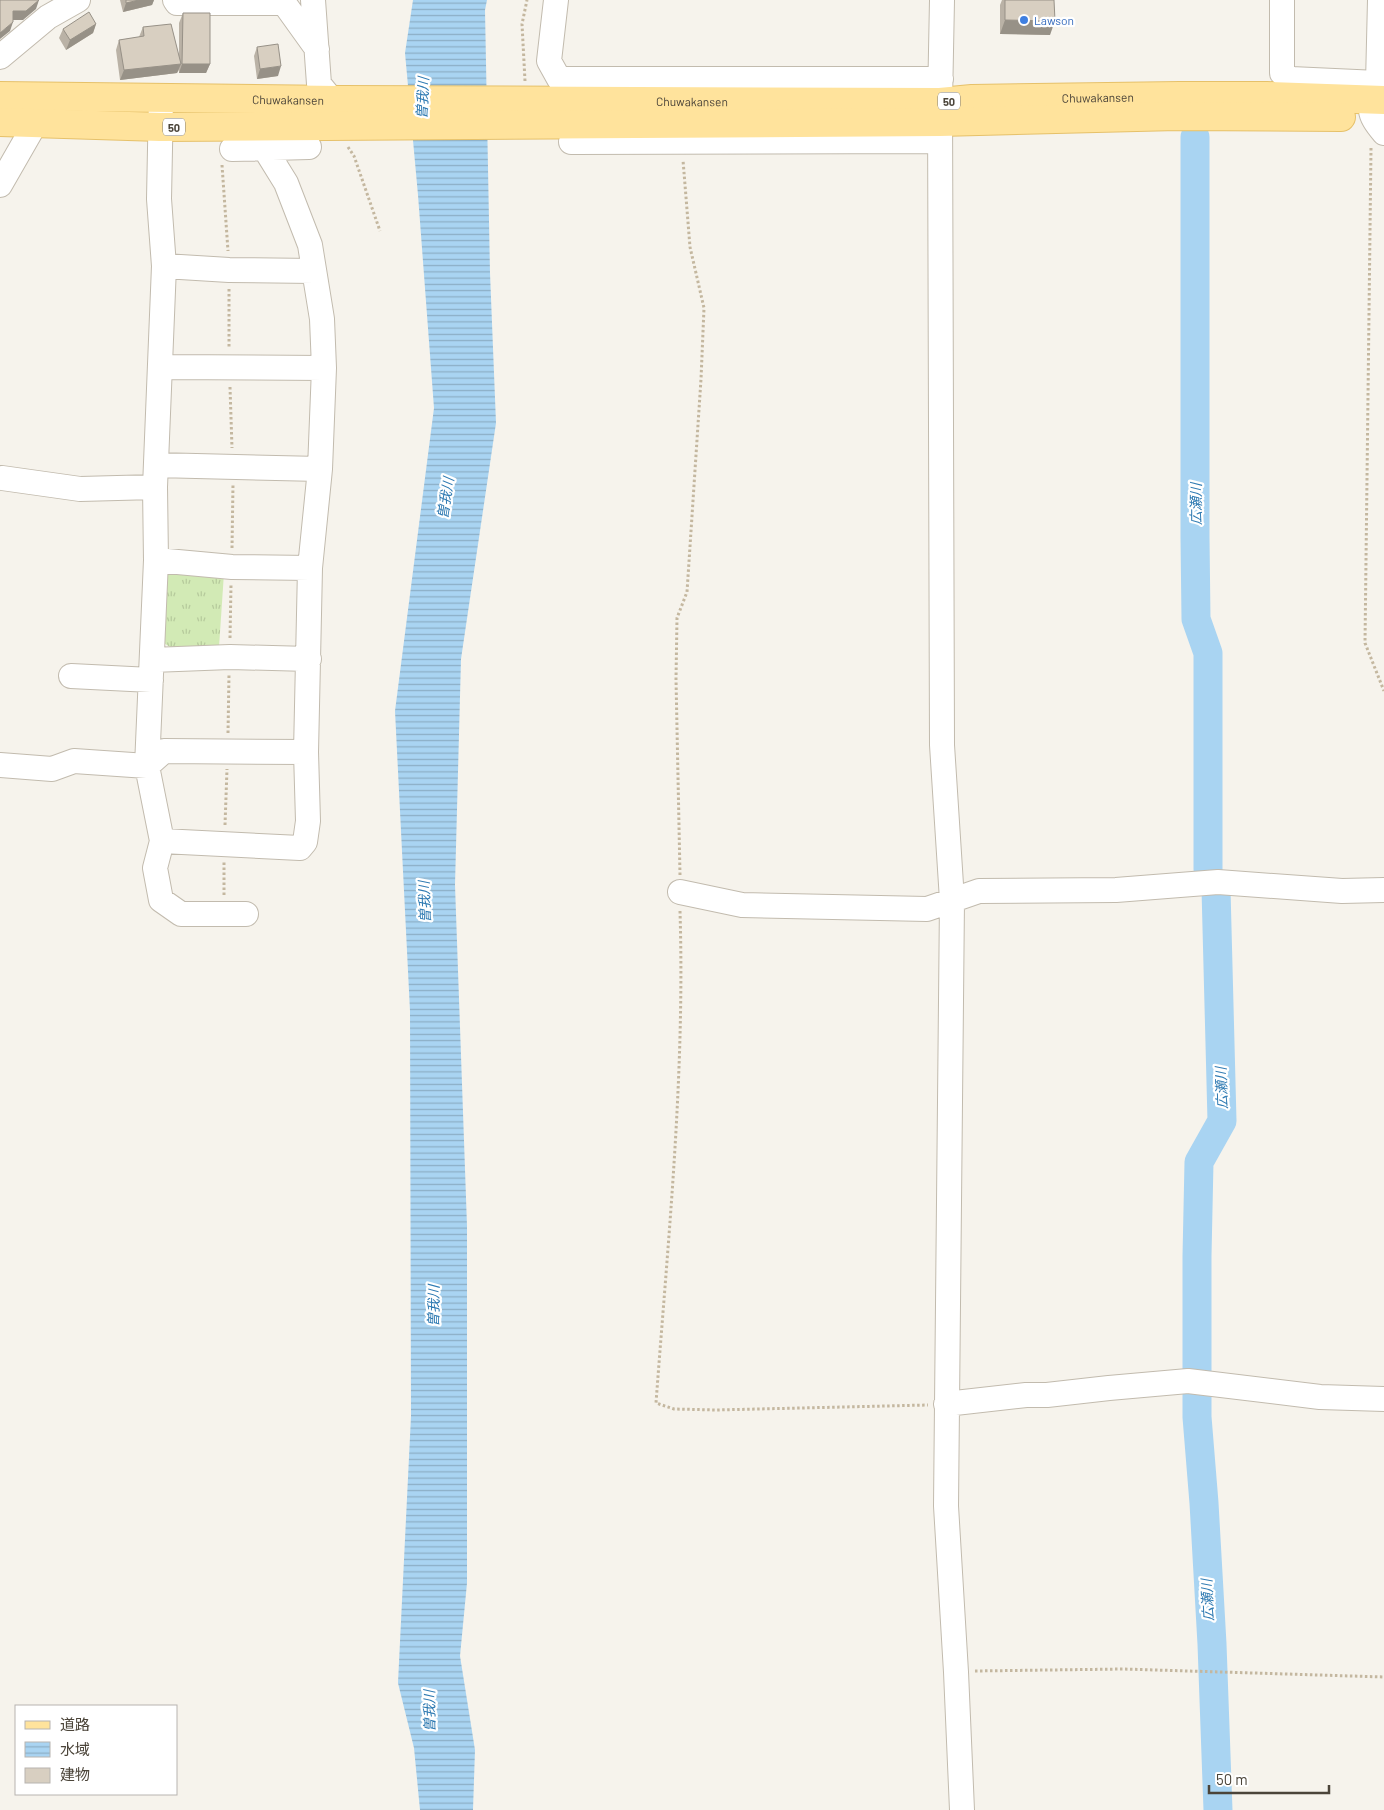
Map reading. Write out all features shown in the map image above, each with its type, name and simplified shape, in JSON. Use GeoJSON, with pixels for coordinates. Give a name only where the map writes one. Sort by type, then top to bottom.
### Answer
{"type":"FeatureCollection","features":[{"type":"Feature","properties":{"kind":"main road","name":"Chuwakansen"},"geometry":{"type":"LineString","coordinates":[[0,96],[160,98],[338,113]]}},
{"type":"Feature","properties":{"kind":"main road","name":"Chuwakansen"},"geometry":{"type":"LineString","coordinates":[[940,111],[972,99],[1267,96],[1380,105]]}},
{"type":"Feature","properties":{"kind":"main road","name":"Chuwakansen"},"geometry":{"type":"LineString","coordinates":[[0,122],[160,127],[338,113],[520,109],[940,111],[1177,116],[1380,105]]}},
{"type":"Feature","properties":{"kind":"street"},"geometry":{"type":"LineString","coordinates":[[0,58],[48,17],[78,0]]}},
{"type":"Feature","properties":{"kind":"street"},"geometry":{"type":"LineString","coordinates":[[175,0],[177,3],[284,3],[317,49]]}},
{"type":"Feature","properties":{"kind":"street"},"geometry":{"type":"LineString","coordinates":[[313,0],[320,84],[338,113]]}},
{"type":"Feature","properties":{"kind":"street"},"geometry":{"type":"LineString","coordinates":[[556,0],[549,61],[559,79],[570,78],[940,111]]}},
{"type":"Feature","properties":{"kind":"street"},"geometry":{"type":"LineString","coordinates":[[942,0],[940,111],[942,745],[952,900],[946,1506],[962,1810]]}},
{"type":"Feature","properties":{"kind":"street"},"geometry":{"type":"LineString","coordinates":[[1267,96],[1282,73],[1282,0]]}},
{"type":"Feature","properties":{"kind":"street"},"geometry":{"type":"LineString","coordinates":[[1282,73],[1291,79],[1380,105],[1380,0]]}},
{"type":"Feature","properties":{"kind":"street"},"geometry":{"type":"LineString","coordinates":[[0,185],[35,124],[35,96]]}},
{"type":"Feature","properties":{"kind":"street"},"geometry":{"type":"LineString","coordinates":[[160,98],[159,200],[164,266],[155,476],[156,560],[147,766],[162,841],[156,868],[161,900],[181,914],[235,914]]}},
{"type":"Feature","properties":{"kind":"street"},"geometry":{"type":"LineString","coordinates":[[571,142],[940,111]]}},
{"type":"Feature","properties":{"kind":"street"},"geometry":{"type":"LineString","coordinates":[[227,155],[265,149],[309,147]]}},
{"type":"Feature","properties":{"kind":"street"},"geometry":{"type":"LineString","coordinates":[[162,841],[300,848],[305,842],[308,821],[306,752],[310,568],[320,469],[324,368],[322,319],[310,245],[286,183],[265,149]]}},
{"type":"Feature","properties":{"kind":"street"},"geometry":{"type":"LineString","coordinates":[[164,266],[229,270],[314,271]]}},
{"type":"Feature","properties":{"kind":"street"},"geometry":{"type":"LineString","coordinates":[[160,367],[324,368]]}},
{"type":"Feature","properties":{"kind":"street"},"geometry":{"type":"LineString","coordinates":[[2,478],[80,489],[155,476],[233,466],[320,469]]}},
{"type":"Feature","properties":{"kind":"street"},"geometry":{"type":"LineString","coordinates":[[156,560],[232,567],[310,568]]}},
{"type":"Feature","properties":{"kind":"street"},"geometry":{"type":"LineString","coordinates":[[71,676],[152,670],[230,657],[309,659]]}},
{"type":"Feature","properties":{"kind":"street"},"geometry":{"type":"LineString","coordinates":[[0,765],[52,769],[74,761],[147,766],[164,750],[306,752]]}},
{"type":"Feature","properties":{"kind":"street"},"geometry":{"type":"LineString","coordinates":[[680,892],[742,905],[926,909],[979,891],[1116,890],[1218,882],[1342,891],[1384,890]]}},
{"type":"Feature","properties":{"kind":"street"},"geometry":{"type":"LineString","coordinates":[[946,1404],[1188,1381],[1320,1397],[1384,1398]]}},
{"type":"Feature","properties":{"kind":"path"},"geometry":{"type":"LineString","coordinates":[[520,109],[523,60],[522,24],[527,0]]}},
{"type":"Feature","properties":{"kind":"path"},"geometry":{"type":"LineString","coordinates":[[1380,105],[1365,643],[1384,691]]}},
{"type":"Feature","properties":{"kind":"path"},"geometry":{"type":"LineString","coordinates":[[338,113],[380,231]]}},
{"type":"Feature","properties":{"kind":"path"},"geometry":{"type":"LineString","coordinates":[[227,155],[233,466],[225,844],[235,914]]}},
{"type":"Feature","properties":{"kind":"path"},"geometry":{"type":"LineString","coordinates":[[683,160],[690,247],[704,308],[702,379],[687,592],[677,618],[676,679],[681,983],[674,1175],[656,1403],[674,1409],[716,1410],[946,1404]]}},
{"type":"Feature","properties":{"kind":"path"},"geometry":{"type":"LineString","coordinates":[[956,1672],[1123,1669],[1384,1677]]}},
{"type":"Feature","properties":{"kind":"green space"},"geometry":{"type":"Polygon","coordinates":[[[158,573],[224,573],[219,647],[170,647],[156,638],[158,573]]]}},
{"type":"Feature","properties":{"kind":"water","name":"曽我川"},"geometry":{"type":"Polygon","coordinates":[[[413,0],[487,0],[485,10],[490,273],[496,423],[461,659],[455,885],[467,1226],[467,1583],[460,1656],[475,1750],[473,1810],[420,1810],[414,1748],[398,1683],[411,1416],[410,1011],[395,711],[434,408],[405,53],[413,0]]]}},
{"type":"Feature","properties":{"kind":"building"},"geometry":{"type":"Polygon","coordinates":[[[0,0],[39,0],[26,11],[13,11],[13,22],[0,33],[0,0]]]}},
{"type":"Feature","properties":{"kind":"building"},"geometry":{"type":"Polygon","coordinates":[[[126,0],[139,0],[126,3],[126,0]]]}},
{"type":"Feature","properties":{"kind":"building"},"geometry":{"type":"Polygon","coordinates":[[[1005,0],[1054,0],[1055,21],[1005,20],[1005,0]]]}},
{"type":"Feature","properties":{"kind":"building"},"geometry":{"type":"Polygon","coordinates":[[[89,12],[96,24],[70,40],[63,29],[89,12]]]}},
{"type":"Feature","properties":{"kind":"building"},"geometry":{"type":"Polygon","coordinates":[[[183,13],[210,13],[210,64],[182,64],[183,13]]]}},
{"type":"Feature","properties":{"kind":"building"},"geometry":{"type":"Polygon","coordinates":[[[171,24],[181,64],[124,70],[119,40],[144,36],[143,27],[171,24]]]}},
{"type":"Feature","properties":{"kind":"building"},"geometry":{"type":"Polygon","coordinates":[[[278,44],[281,66],[260,69],[257,47],[278,44]]]}},
{"type":"Feature","properties":{"kind":"waterway","name":"広瀬川"},"geometry":{"type":"LineString","coordinates":[[1195,137],[1196,619],[1208,653],[1208,869]]}},
{"type":"Feature","properties":{"kind":"waterway","name":"広瀬川"},"geometry":{"type":"LineString","coordinates":[[1197,1371],[1199,1162],[1222,1121],[1216,889]]}},
{"type":"Feature","properties":{"kind":"waterway","name":"広瀬川"},"geometry":{"type":"LineString","coordinates":[[1197,1390],[1197,1417],[1212,1644],[1218,1810]]}},
{"type":"Feature","properties":{"kind":"place","name":"Lawson"},"geometry":{"type":"Point","coordinates":[1024,20]}}]}
